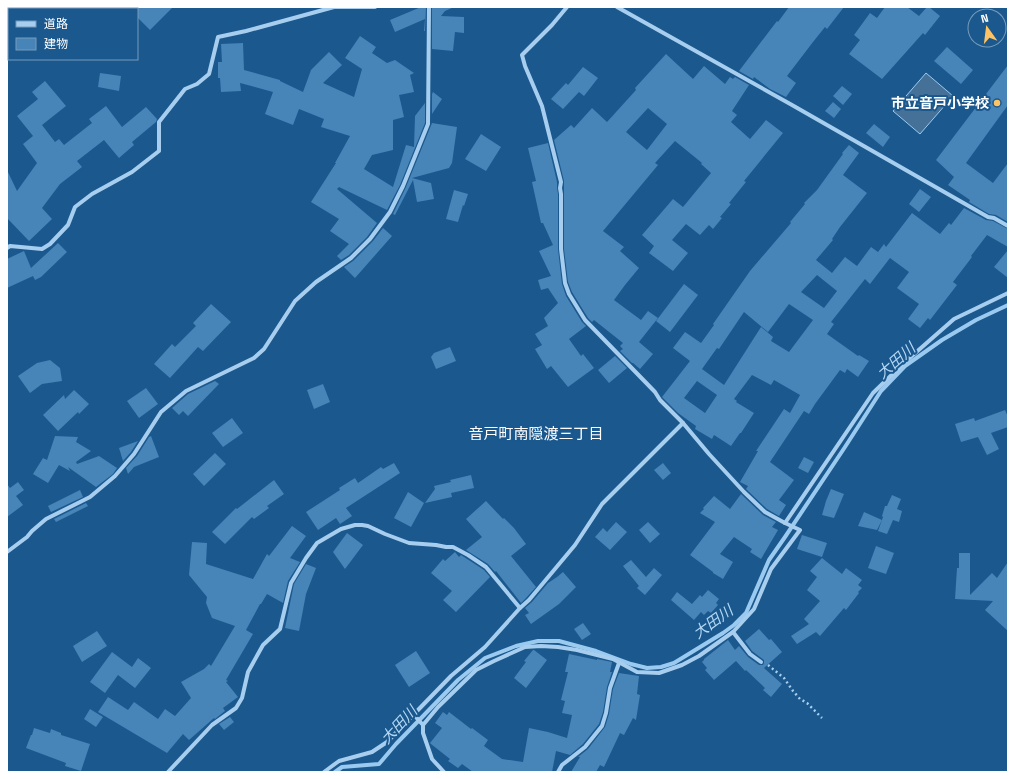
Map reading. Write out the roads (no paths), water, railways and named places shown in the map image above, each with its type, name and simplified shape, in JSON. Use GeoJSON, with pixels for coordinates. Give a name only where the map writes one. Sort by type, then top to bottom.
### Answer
{"type":"FeatureCollection","features":[{"type":"Feature","properties":{"kind":"street"},"geometry":{"type":"LineString","coordinates":[[7,248],[10,246],[42,249],[50,244],[68,225],[75,207],[92,194],[132,172],[159,151],[159,122],[185,89],[197,84],[209,74],[218,37],[246,31],[334,7],[375,7]]}},
{"type":"Feature","properties":{"kind":"street"},"geometry":{"type":"LineString","coordinates":[[7,552],[27,537],[46,519],[90,497],[115,476],[134,454],[161,412],[186,390],[254,358],[264,349],[296,301],[316,282],[351,258],[370,239],[390,212],[400,193],[428,124],[429,7]]}},
{"type":"Feature","properties":{"kind":"street"},"geometry":{"type":"LineString","coordinates":[[444,772],[432,759],[423,733],[423,725],[438,707],[476,670],[525,647],[541,646],[577,650],[613,659],[637,672],[659,673],[682,665],[699,656],[733,632],[754,609],[771,569],[800,530],[765,512],[744,492],[683,423],[585,320],[569,294],[565,283],[561,249],[561,182],[542,106],[525,66],[522,55],[552,25],[567,7]]}},
{"type":"Feature","properties":{"kind":"street"},"geometry":{"type":"LineString","coordinates":[[617,7],[988,217],[994,218],[1008,226]]}},
{"type":"Feature","properties":{"kind":"street"},"geometry":{"type":"LineString","coordinates":[[785,523],[873,393],[905,362],[954,319],[1008,293]]}},
{"type":"Feature","properties":{"kind":"street"},"geometry":{"type":"LineString","coordinates":[[324,772],[339,762],[372,752],[387,742],[452,676],[485,647],[529,600],[575,545],[602,504],[683,423]]}},
{"type":"Feature","properties":{"kind":"street"},"geometry":{"type":"LineString","coordinates":[[168,772],[212,725],[236,708],[242,698],[248,672],[264,645],[280,629],[291,583],[295,576],[317,543],[341,529],[362,524],[409,543],[436,545],[446,548],[453,547],[486,567],[520,608]]}},
{"type":"Feature","properties":{"kind":"street"},"geometry":{"type":"LineString","coordinates":[[733,632],[750,654],[760,662]]}},
{"type":"Feature","properties":{"kind":"street"},"geometry":{"type":"LineString","coordinates":[[558,772],[562,765],[585,747],[602,726],[606,713],[610,688],[619,663]]}},
{"type":"Feature","properties":{"kind":"street"},"geometry":{"type":"LineString","coordinates":[[414,715],[423,725]]}},
{"type":"Feature","properties":{"kind":"water"},"geometry":{"type":"Polygon","coordinates":[[[926,73],[953,96],[920,134],[893,111],[926,73]]]}},
{"type":"Feature","properties":{"kind":"waterway","name":"大田川"},"geometry":{"type":"LineString","coordinates":[[335,772],[342,767],[379,764],[396,744],[458,680],[485,658],[516,646],[538,641],[559,641],[596,651],[631,664],[647,668],[661,667],[674,663],[723,633],[746,613],[769,560],[881,391],[905,366],[942,340],[976,320],[1008,305]]}},
{"type":"Feature","properties":{"kind":"place","name":"市立音戸小学校"},"geometry":{"type":"Point","coordinates":[997,103]}},
{"type":"Feature","properties":{"kind":"district","name":"音戸町南隠渡三丁目"},"geometry":{"type":"Point","coordinates":[536,434]}}]}
